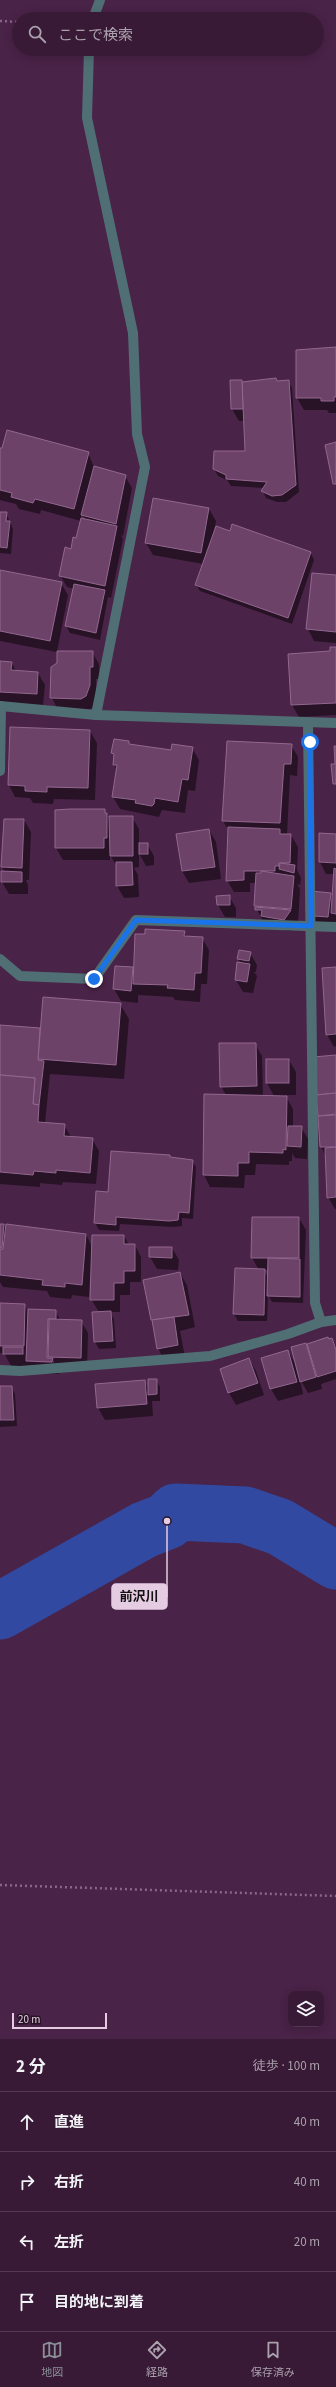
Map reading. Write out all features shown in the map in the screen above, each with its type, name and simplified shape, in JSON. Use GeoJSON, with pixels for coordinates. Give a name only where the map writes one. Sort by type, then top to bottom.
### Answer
{"type":"FeatureCollection","features":[{"type":"Feature","properties":{"kind":"street"},"geometry":{"type":"LineString","coordinates":[[96,12],[100,0]]}},
{"type":"Feature","properties":{"kind":"street"},"geometry":{"type":"LineString","coordinates":[[89,56],[87,118],[133,333],[137,434],[145,467],[96,715]]}},
{"type":"Feature","properties":{"kind":"street"},"geometry":{"type":"LineString","coordinates":[[0,771],[1,706],[96,715],[336,723]]}},
{"type":"Feature","properties":{"kind":"street"},"geometry":{"type":"LineString","coordinates":[[308,723],[315,1303],[321,1322]]}},
{"type":"Feature","properties":{"kind":"street"},"geometry":{"type":"LineString","coordinates":[[0,959],[20,976],[94,979],[136,920],[336,926]]}},
{"type":"Feature","properties":{"kind":"street"},"geometry":{"type":"LineString","coordinates":[[0,1370],[20,1371],[210,1356],[288,1334],[321,1322],[336,1320]]}},
{"type":"Feature","properties":{"kind":"path"},"geometry":{"type":"LineString","coordinates":[[0,21],[12,22]]}},
{"type":"Feature","properties":{"kind":"path"},"geometry":{"type":"LineString","coordinates":[[0,1885],[336,1896]]}},
{"type":"Feature","properties":{"kind":"building"},"geometry":{"type":"Polygon","coordinates":[[[336,347],[336,397],[334,397],[334,401],[321,401],[321,398],[296,398],[296,350],[336,347]]]}},
{"type":"Feature","properties":{"kind":"building"},"geometry":{"type":"Polygon","coordinates":[[[276,378],[277,381],[289,380],[296,485],[282,495],[272,496],[261,491],[267,482],[226,479],[226,475],[213,469],[214,451],[245,451],[242,382],[276,378]]]}},
{"type":"Feature","properties":{"kind":"building"},"geometry":{"type":"Polygon","coordinates":[[[230,380],[242,380],[243,409],[231,409],[230,380]]]}},
{"type":"Feature","properties":{"kind":"building"},"geometry":{"type":"Polygon","coordinates":[[[7,430],[89,452],[74,509],[35,499],[33,503],[11,497],[12,493],[0,490],[0,448],[2,448],[7,430]]]}},
{"type":"Feature","properties":{"kind":"building"},"geometry":{"type":"Polygon","coordinates":[[[336,442],[336,484],[333,484],[325,445],[336,442]]]}},
{"type":"Feature","properties":{"kind":"building"},"geometry":{"type":"Polygon","coordinates":[[[94,466],[126,475],[116,524],[81,515],[94,466]]]}},
{"type":"Feature","properties":{"kind":"building"},"geometry":{"type":"Polygon","coordinates":[[[153,498],[209,508],[201,553],[145,543],[153,498]]]}},
{"type":"Feature","properties":{"kind":"building"},"geometry":{"type":"Polygon","coordinates":[[[0,512],[7,512],[6,521],[10,521],[7,548],[0,547],[0,512]]]}},
{"type":"Feature","properties":{"kind":"building"},"geometry":{"type":"Polygon","coordinates":[[[81,518],[117,526],[105,586],[59,576],[65,547],[71,549],[73,537],[76,538],[81,518]]]}},
{"type":"Feature","properties":{"kind":"building"},"geometry":{"type":"Polygon","coordinates":[[[232,524],[311,552],[288,618],[195,585],[216,526],[230,531],[232,524]]]}},
{"type":"Feature","properties":{"kind":"building"},"geometry":{"type":"Polygon","coordinates":[[[0,570],[62,582],[50,641],[0,631],[0,570]]]}},
{"type":"Feature","properties":{"kind":"building"},"geometry":{"type":"Polygon","coordinates":[[[312,573],[336,575],[336,632],[306,629],[312,573]]]}},
{"type":"Feature","properties":{"kind":"building"},"geometry":{"type":"Polygon","coordinates":[[[74,584],[105,590],[96,633],[65,626],[74,584]]]}},
{"type":"Feature","properties":{"kind":"building"},"geometry":{"type":"Polygon","coordinates":[[[330,647],[336,647],[336,703],[291,705],[288,654],[330,651],[330,647]]]}},
{"type":"Feature","properties":{"kind":"building"},"geometry":{"type":"Polygon","coordinates":[[[57,651],[93,651],[93,667],[90,667],[90,685],[86,696],[81,699],[50,698],[51,667],[57,663],[57,651]]]}},
{"type":"Feature","properties":{"kind":"building"},"geometry":{"type":"Polygon","coordinates":[[[0,661],[12,662],[11,670],[38,672],[37,694],[0,692],[0,661]]]}},
{"type":"Feature","properties":{"kind":"building"},"geometry":{"type":"Polygon","coordinates":[[[10,727],[90,730],[88,788],[47,787],[47,792],[25,791],[25,786],[8,785],[10,727]]]}},
{"type":"Feature","properties":{"kind":"building"},"geometry":{"type":"Polygon","coordinates":[[[114,739],[129,741],[129,744],[171,750],[172,744],[193,747],[188,780],[182,779],[178,802],[155,798],[152,806],[135,803],[136,800],[112,797],[117,765],[113,765],[114,754],[111,753],[114,739]]]}},
{"type":"Feature","properties":{"kind":"building"},"geometry":{"type":"Polygon","coordinates":[[[227,741],[292,744],[291,764],[284,764],[280,823],[222,821],[227,741]]]}},
{"type":"Feature","properties":{"kind":"building"},"geometry":{"type":"Polygon","coordinates":[[[334,746],[336,746],[336,784],[333,784],[331,764],[335,764],[334,746]]]}},
{"type":"Feature","properties":{"kind":"building"},"geometry":{"type":"Polygon","coordinates":[[[105,809],[105,813],[107,813],[107,838],[104,838],[104,848],[55,848],[55,810],[105,809]]]}},
{"type":"Feature","properties":{"kind":"building"},"geometry":{"type":"Polygon","coordinates":[[[109,816],[133,816],[133,856],[110,856],[109,816]]]}},
{"type":"Feature","properties":{"kind":"building"},"geometry":{"type":"Polygon","coordinates":[[[4,819],[24,819],[22,868],[1,867],[4,819]]]}},
{"type":"Feature","properties":{"kind":"building"},"geometry":{"type":"Polygon","coordinates":[[[228,827],[280,829],[280,834],[291,834],[290,863],[279,863],[279,866],[275,866],[275,871],[244,871],[244,880],[226,881],[228,827]]]}},
{"type":"Feature","properties":{"kind":"building"},"geometry":{"type":"Polygon","coordinates":[[[209,829],[215,867],[182,871],[176,834],[209,829]]]}},
{"type":"Feature","properties":{"kind":"building"},"geometry":{"type":"Polygon","coordinates":[[[319,833],[336,834],[336,863],[319,862],[319,833]]]}},
{"type":"Feature","properties":{"kind":"building"},"geometry":{"type":"Polygon","coordinates":[[[139,843],[148,843],[148,854],[139,854],[139,843]]]}},
{"type":"Feature","properties":{"kind":"building"},"geometry":{"type":"Polygon","coordinates":[[[116,862],[132,862],[133,885],[116,886],[116,862]]]}},
{"type":"Feature","properties":{"kind":"building"},"geometry":{"type":"Polygon","coordinates":[[[280,863],[295,865],[294,873],[279,869],[280,863]]]}},
{"type":"Feature","properties":{"kind":"building"},"geometry":{"type":"Polygon","coordinates":[[[334,868],[336,869],[336,914],[331,913],[334,868]]]}},
{"type":"Feature","properties":{"kind":"building"},"geometry":{"type":"Polygon","coordinates":[[[1,871],[22,872],[22,882],[1,882],[1,871]]]}},
{"type":"Feature","properties":{"kind":"building"},"geometry":{"type":"Polygon","coordinates":[[[261,871],[294,876],[291,909],[254,906],[256,873],[261,873],[261,871]]]}},
{"type":"Feature","properties":{"kind":"building"},"geometry":{"type":"Polygon","coordinates":[[[311,891],[331,893],[328,917],[314,916],[311,891]]]}},
{"type":"Feature","properties":{"kind":"building"},"geometry":{"type":"Polygon","coordinates":[[[230,895],[230,905],[217,905],[216,896],[230,895]]]}},
{"type":"Feature","properties":{"kind":"building"},"geometry":{"type":"Polygon","coordinates":[[[255,907],[291,910],[284,920],[261,916],[262,910],[255,910],[255,907]]]}},
{"type":"Feature","properties":{"kind":"building"},"geometry":{"type":"Polygon","coordinates":[[[145,929],[185,931],[184,936],[203,937],[201,973],[195,973],[194,990],[167,988],[168,985],[133,984],[135,934],[145,934],[145,929]]]}},
{"type":"Feature","properties":{"kind":"building"},"geometry":{"type":"Polygon","coordinates":[[[239,950],[251,952],[249,961],[237,959],[239,950]]]}},
{"type":"Feature","properties":{"kind":"building"},"geometry":{"type":"Polygon","coordinates":[[[237,962],[250,964],[247,982],[235,980],[237,962]]]}},
{"type":"Feature","properties":{"kind":"building"},"geometry":{"type":"Polygon","coordinates":[[[115,966],[133,967],[131,991],[113,989],[115,966]]]}},
{"type":"Feature","properties":{"kind":"building"},"geometry":{"type":"Polygon","coordinates":[[[336,967],[336,1034],[326,1035],[322,968],[336,967]]]}},
{"type":"Feature","properties":{"kind":"building"},"geometry":{"type":"Polygon","coordinates":[[[43,997],[121,1003],[116,1065],[38,1059],[43,997]]]}},
{"type":"Feature","properties":{"kind":"building"},"geometry":{"type":"Polygon","coordinates":[[[0,1025],[40,1028],[38,1060],[44,1061],[39,1105],[33,1104],[35,1078],[0,1075],[0,1025]]]}},
{"type":"Feature","properties":{"kind":"building"},"geometry":{"type":"Polygon","coordinates":[[[219,1043],[256,1043],[257,1086],[220,1087],[219,1043]]]}},
{"type":"Feature","properties":{"kind":"building"},"geometry":{"type":"Polygon","coordinates":[[[336,1055],[336,1093],[317,1095],[313,1057],[336,1055]]]}},
{"type":"Feature","properties":{"kind":"building"},"geometry":{"type":"Polygon","coordinates":[[[266,1059],[289,1059],[289,1083],[266,1083],[266,1059]]]}},
{"type":"Feature","properties":{"kind":"building"},"geometry":{"type":"Polygon","coordinates":[[[0,1075],[35,1078],[33,1104],[39,1105],[38,1122],[65,1124],[64,1136],[93,1138],[90,1173],[56,1170],[56,1173],[34,1171],[33,1175],[0,1172],[0,1075]]]}},
{"type":"Feature","properties":{"kind":"building"},"geometry":{"type":"Polygon","coordinates":[[[336,1093],[336,1114],[318,1116],[316,1095],[336,1093]]]}},
{"type":"Feature","properties":{"kind":"building"},"geometry":{"type":"Polygon","coordinates":[[[204,1094],[287,1096],[286,1150],[283,1149],[283,1153],[249,1152],[249,1163],[238,1163],[238,1176],[203,1175],[204,1094]]]}},
{"type":"Feature","properties":{"kind":"building"},"geometry":{"type":"Polygon","coordinates":[[[336,1115],[336,1147],[320,1147],[318,1116],[336,1115]]]}},
{"type":"Feature","properties":{"kind":"building"},"geometry":{"type":"Polygon","coordinates":[[[288,1126],[302,1126],[301,1147],[287,1146],[288,1126]]]}},
{"type":"Feature","properties":{"kind":"building"},"geometry":{"type":"Polygon","coordinates":[[[336,1147],[336,1197],[327,1198],[325,1148],[336,1147]]]}},
{"type":"Feature","properties":{"kind":"building"},"geometry":{"type":"Polygon","coordinates":[[[111,1151],[170,1155],[170,1157],[193,1160],[189,1213],[179,1212],[178,1220],[169,1221],[116,1217],[116,1225],[94,1223],[96,1191],[108,1192],[111,1151]]]}},
{"type":"Feature","properties":{"kind":"building"},"geometry":{"type":"Polygon","coordinates":[[[252,1217],[299,1217],[299,1258],[251,1258],[252,1217]]]}},
{"type":"Feature","properties":{"kind":"building"},"geometry":{"type":"Polygon","coordinates":[[[0,1224],[4,1224],[2,1248],[0,1248],[0,1224]]]}},
{"type":"Feature","properties":{"kind":"building"},"geometry":{"type":"Polygon","coordinates":[[[6,1224],[86,1234],[82,1285],[65,1283],[65,1287],[42,1285],[43,1280],[0,1275],[0,1249],[3,1249],[6,1224]]]}},
{"type":"Feature","properties":{"kind":"building"},"geometry":{"type":"Polygon","coordinates":[[[92,1235],[124,1235],[124,1244],[135,1244],[135,1271],[124,1271],[124,1283],[114,1283],[114,1300],[90,1300],[92,1235]]]}},
{"type":"Feature","properties":{"kind":"building"},"geometry":{"type":"Polygon","coordinates":[[[149,1247],[172,1247],[172,1258],[149,1257],[149,1247]]]}},
{"type":"Feature","properties":{"kind":"building"},"geometry":{"type":"Polygon","coordinates":[[[268,1258],[300,1259],[300,1297],[267,1296],[268,1258]]]}},
{"type":"Feature","properties":{"kind":"building"},"geometry":{"type":"Polygon","coordinates":[[[235,1268],[265,1269],[264,1315],[233,1314],[235,1268]]]}},
{"type":"Feature","properties":{"kind":"building"},"geometry":{"type":"Polygon","coordinates":[[[180,1272],[189,1315],[151,1320],[143,1280],[180,1272]]]}},
{"type":"Feature","properties":{"kind":"building"},"geometry":{"type":"Polygon","coordinates":[[[0,1303],[25,1304],[24,1346],[0,1346],[0,1303]]]}},
{"type":"Feature","properties":{"kind":"building"},"geometry":{"type":"Polygon","coordinates":[[[28,1309],[56,1310],[56,1319],[48,1319],[47,1358],[53,1358],[52,1362],[26,1361],[28,1309]]]}},
{"type":"Feature","properties":{"kind":"building"},"geometry":{"type":"Polygon","coordinates":[[[111,1311],[113,1341],[94,1342],[92,1312],[111,1311]]]}},
{"type":"Feature","properties":{"kind":"building"},"geometry":{"type":"Polygon","coordinates":[[[174,1317],[178,1345],[157,1349],[152,1320],[174,1317]]]}},
{"type":"Feature","properties":{"kind":"building"},"geometry":{"type":"Polygon","coordinates":[[[49,1319],[82,1320],[81,1358],[48,1357],[49,1319]]]}},
{"type":"Feature","properties":{"kind":"building"},"geometry":{"type":"Polygon","coordinates":[[[328,1337],[329,1339],[332,1338],[336,1350],[336,1371],[317,1377],[307,1344],[328,1337]]]}},
{"type":"Feature","properties":{"kind":"building"},"geometry":{"type":"Polygon","coordinates":[[[306,1343],[316,1377],[300,1382],[291,1347],[306,1343]]]}},
{"type":"Feature","properties":{"kind":"building"},"geometry":{"type":"Polygon","coordinates":[[[3,1347],[23,1347],[23,1354],[3,1354],[3,1347]]]}},
{"type":"Feature","properties":{"kind":"building"},"geometry":{"type":"Polygon","coordinates":[[[288,1350],[297,1382],[270,1389],[261,1358],[288,1350]]]}},
{"type":"Feature","properties":{"kind":"building"},"geometry":{"type":"Polygon","coordinates":[[[249,1358],[258,1383],[228,1393],[220,1369],[249,1358]]]}},
{"type":"Feature","properties":{"kind":"building"},"geometry":{"type":"Polygon","coordinates":[[[148,1379],[157,1379],[157,1394],[148,1395],[148,1379]]]}},
{"type":"Feature","properties":{"kind":"building"},"geometry":{"type":"Polygon","coordinates":[[[145,1380],[147,1404],[97,1408],[95,1384],[145,1380]]]}},
{"type":"Feature","properties":{"kind":"building"},"geometry":{"type":"Polygon","coordinates":[[[0,1386],[12,1386],[14,1420],[0,1420],[0,1386]]]}},
{"type":"Feature","properties":{"kind":"waterway"},"geometry":{"type":"LineString","coordinates":[[0,1611],[144,1530],[167,1521],[176,1512],[245,1515],[280,1527],[336,1561]]}},
{"type":"Feature","properties":{"kind":"place","name":"前沢川"},"geometry":{"type":"Point","coordinates":[167,1521]}},
{"type":"Feature","properties":{"kind":"route"},"geometry":{"type":"LineString","coordinates":[[94,979],[136,920],[311,926],[310,742]]}}]}
